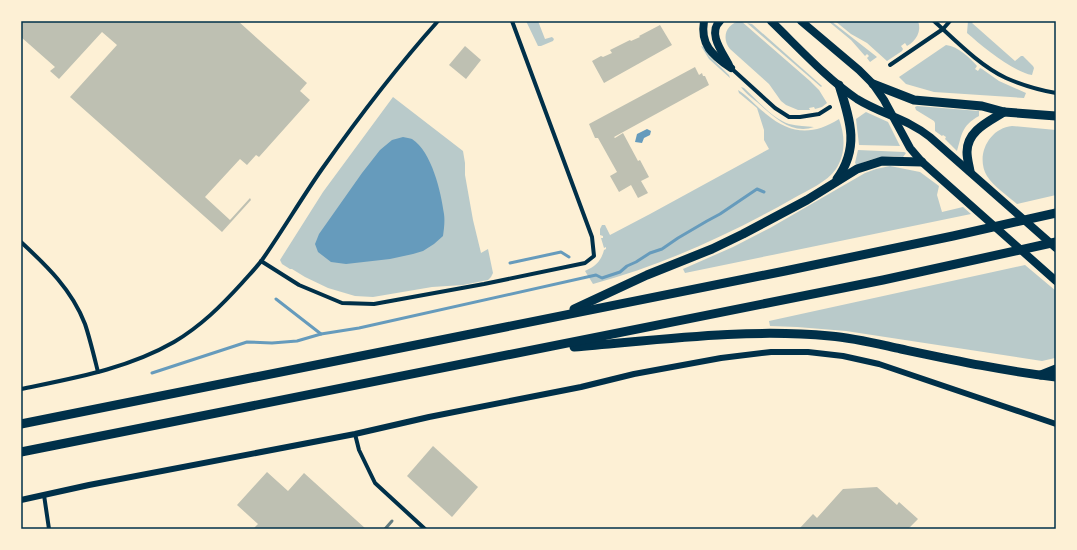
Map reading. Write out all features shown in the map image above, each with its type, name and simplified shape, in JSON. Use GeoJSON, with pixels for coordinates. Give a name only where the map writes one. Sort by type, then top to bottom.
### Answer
{"type":"FeatureCollection","features":[{"type":"Feature","properties":{"kind":"highway"},"geometry":{"type":"LineString","coordinates":[[873,84],[914,100],[982,106],[1004,112],[1056,116]]}},
{"type":"Feature","properties":{"kind":"highway"},"geometry":{"type":"LineString","coordinates":[[835,182],[845,169],[851,147],[852,133],[840,85]]}},
{"type":"Feature","properties":{"kind":"highway"},"geometry":{"type":"LineString","coordinates":[[973,174],[967,151],[970,138],[984,124],[1004,112]]}},
{"type":"Feature","properties":{"kind":"highway"},"geometry":{"type":"LineString","coordinates":[[562,315],[647,275],[712,249],[744,234],[858,169],[877,162],[922,162]]}},
{"type":"Feature","properties":{"kind":"highway"},"geometry":{"type":"LineString","coordinates":[[21,424],[893,249],[1056,212]]}},
{"type":"Feature","properties":{"kind":"highway"},"geometry":{"type":"LineString","coordinates":[[21,452],[883,280],[1056,242]]}},
{"type":"Feature","properties":{"kind":"highway"},"geometry":{"type":"LineString","coordinates":[[531,351],[720,335],[795,333],[857,339],[908,351],[1056,378]]}},
{"type":"Feature","properties":{"kind":"highway"},"geometry":{"type":"LineString","coordinates":[[1040,376],[1056,369]]}},
{"type":"Feature","properties":{"kind":"main road"},"geometry":{"type":"LineString","coordinates":[[704,21],[702,34],[709,50],[718,59],[731,68]]}},
{"type":"Feature","properties":{"kind":"main road"},"geometry":{"type":"LineString","coordinates":[[720,21],[717,24],[715,33],[717,42],[731,68]]}},
{"type":"Feature","properties":{"kind":"main road"},"geometry":{"type":"LineString","coordinates":[[771,21],[840,85],[857,98],[922,130],[1056,248]]}},
{"type":"Feature","properties":{"kind":"main road"},"geometry":{"type":"LineString","coordinates":[[801,21],[807,24],[873,84],[910,148],[922,162],[1056,281]]}},
{"type":"Feature","properties":{"kind":"street"},"geometry":{"type":"LineString","coordinates":[[21,388],[118,367],[151,354],[175,341],[202,323],[220,308],[261,261],[342,140],[388,80],[438,21]]}},
{"type":"Feature","properties":{"kind":"street"},"geometry":{"type":"LineString","coordinates":[[261,261],[299,286],[342,303],[374,304],[484,284],[585,263],[594,256],[592,237],[512,21]]}},
{"type":"Feature","properties":{"kind":"street"},"geometry":{"type":"LineString","coordinates":[[934,21],[979,61],[1005,78],[1035,89],[1056,93]]}},
{"type":"Feature","properties":{"kind":"street"},"geometry":{"type":"LineString","coordinates":[[890,65],[943,29],[950,21]]}},
{"type":"Feature","properties":{"kind":"street"},"geometry":{"type":"LineString","coordinates":[[731,68],[775,108],[789,117],[800,118],[819,114],[830,107]]}},
{"type":"Feature","properties":{"kind":"street"},"geometry":{"type":"LineString","coordinates":[[21,242],[40,259],[58,279],[74,301],[85,324],[98,372]]}},
{"type":"Feature","properties":{"kind":"street"},"geometry":{"type":"LineString","coordinates":[[21,500],[355,434],[429,417],[580,387],[634,374],[727,357],[771,352],[808,352],[843,356],[879,364],[1056,424]]}},
{"type":"Feature","properties":{"kind":"street"},"geometry":{"type":"LineString","coordinates":[[355,434],[359,450],[375,483],[425,529]]}},
{"type":"Feature","properties":{"kind":"street"},"geometry":{"type":"LineString","coordinates":[[44,495],[49,529]]}},
{"type":"Feature","properties":{"kind":"shaded area"},"geometry":{"type":"Polygon","coordinates":[[[526,21],[538,21],[545,39],[552,37],[554,39],[553,41],[538,46],[526,21]]]}},
{"type":"Feature","properties":{"kind":"shaded area"},"geometry":{"type":"Polygon","coordinates":[[[741,21],[810,81],[819,90],[827,103],[822,107],[815,109],[814,107],[809,108],[810,110],[798,110],[781,101],[769,84],[727,45],[726,32],[736,22],[741,21]]]}},
{"type":"Feature","properties":{"kind":"shaded area"},"geometry":{"type":"Polygon","coordinates":[[[828,21],[831,21],[877,57],[870,62],[867,58],[869,56],[867,54],[865,56],[851,40],[828,21]]]}},
{"type":"Feature","properties":{"kind":"shaded area"},"geometry":{"type":"Polygon","coordinates":[[[835,21],[918,21],[919,32],[913,41],[907,46],[905,43],[901,46],[903,49],[902,51],[887,61],[867,43],[851,34],[835,21]]]}},
{"type":"Feature","properties":{"kind":"shaded area"},"geometry":{"type":"Polygon","coordinates":[[[968,21],[974,21],[972,23],[1015,61],[1023,56],[1034,68],[1032,75],[1024,73],[1007,64],[974,39],[967,33],[968,21]]]}},
{"type":"Feature","properties":{"kind":"shaded area"},"geometry":{"type":"Polygon","coordinates":[[[747,23],[752,24],[822,86],[821,87],[747,23]]]}},
{"type":"Feature","properties":{"kind":"shaded area"},"geometry":{"type":"Polygon","coordinates":[[[946,45],[955,48],[971,59],[977,66],[975,69],[978,71],[980,68],[999,81],[1026,93],[1024,98],[934,92],[906,84],[899,77],[946,45]]]}},
{"type":"Feature","properties":{"kind":"shaded area"},"geometry":{"type":"Polygon","coordinates":[[[701,46],[704,47],[709,56],[729,75],[730,78],[709,59],[701,46]]]}},
{"type":"Feature","properties":{"kind":"shaded area"},"geometry":{"type":"Polygon","coordinates":[[[741,87],[777,118],[792,125],[814,127],[806,129],[798,128],[783,123],[769,113],[741,87]]]}},
{"type":"Feature","properties":{"kind":"shaded area"},"geometry":{"type":"Polygon","coordinates":[[[738,90],[775,121],[793,129],[810,130],[820,128],[839,119],[844,144],[842,157],[836,169],[828,178],[817,185],[721,236],[645,268],[593,284],[585,271],[598,263],[604,250],[606,249],[606,247],[604,248],[601,238],[603,238],[603,236],[600,235],[602,225],[605,225],[610,235],[769,149],[764,140],[764,130],[757,108],[739,93],[738,90]]]}},
{"type":"Feature","properties":{"kind":"shaded area"},"geometry":{"type":"Polygon","coordinates":[[[393,97],[463,151],[465,175],[473,220],[481,253],[488,249],[493,273],[488,280],[463,285],[432,287],[373,297],[355,296],[328,288],[282,264],[280,260],[323,192],[393,97]]]}},
{"type":"Feature","properties":{"kind":"shaded area"},"geometry":{"type":"Polygon","coordinates":[[[915,107],[979,111],[979,116],[965,127],[957,151],[945,139],[946,137],[935,131],[934,121],[916,110],[915,107]]]}},
{"type":"Feature","properties":{"kind":"shaded area"},"geometry":{"type":"Polygon","coordinates":[[[866,112],[888,122],[900,146],[859,145],[856,119],[866,112]]]}},
{"type":"Feature","properties":{"kind":"shaded area"},"geometry":{"type":"Polygon","coordinates":[[[1012,126],[1056,130],[1056,195],[1017,204],[997,187],[987,176],[983,160],[986,144],[997,132],[1012,126]]]}},
{"type":"Feature","properties":{"kind":"shaded area"},"geometry":{"type":"Polygon","coordinates":[[[858,150],[906,153],[903,157],[891,156],[879,158],[857,165],[855,163],[858,150]]]}},
{"type":"Feature","properties":{"kind":"shaded area"},"geometry":{"type":"Polygon","coordinates":[[[890,166],[920,172],[939,186],[937,195],[942,212],[963,207],[971,214],[685,273],[683,269],[733,247],[770,228],[865,173],[890,166]]]}},
{"type":"Feature","properties":{"kind":"shaded area"},"geometry":{"type":"Polygon","coordinates":[[[1025,265],[1056,291],[1055,358],[1042,361],[846,331],[770,326],[769,321],[1025,265]]]}},
{"type":"Feature","properties":{"kind":"water"},"geometry":{"type":"Polygon","coordinates":[[[647,129],[651,131],[650,135],[644,138],[642,143],[635,142],[637,134],[647,129]]]}},
{"type":"Feature","properties":{"kind":"water"},"geometry":{"type":"Polygon","coordinates":[[[403,137],[412,139],[419,145],[430,163],[441,195],[444,214],[443,236],[423,251],[413,254],[390,259],[346,264],[331,262],[318,252],[315,244],[319,234],[380,150],[392,140],[403,137]]]}},
{"type":"Feature","properties":{"kind":"building"},"geometry":{"type":"Polygon","coordinates":[[[21,21],[238,21],[307,83],[300,91],[310,100],[259,157],[256,155],[247,165],[240,159],[205,197],[230,220],[250,198],[251,200],[222,232],[70,97],[117,45],[102,32],[59,79],[50,71],[55,67],[21,37],[21,21]]]}},
{"type":"Feature","properties":{"kind":"building"},"geometry":{"type":"Polygon","coordinates":[[[660,25],[672,45],[604,83],[592,61],[601,56],[603,57],[612,53],[610,50],[630,40],[631,41],[640,37],[639,36],[660,25]]]}},
{"type":"Feature","properties":{"kind":"building"},"geometry":{"type":"Polygon","coordinates":[[[465,46],[481,60],[466,79],[449,65],[465,46]]]}},
{"type":"Feature","properties":{"kind":"building"},"geometry":{"type":"Polygon","coordinates":[[[695,67],[699,75],[702,73],[703,76],[705,76],[709,85],[614,137],[615,138],[623,133],[638,161],[640,160],[649,177],[641,181],[648,193],[638,198],[631,185],[619,192],[610,176],[617,172],[598,138],[595,138],[589,124],[695,67]]]}},
{"type":"Feature","properties":{"kind":"building"},"geometry":{"type":"Polygon","coordinates":[[[433,446],[478,487],[452,517],[407,476],[433,446]]]}},
{"type":"Feature","properties":{"kind":"building"},"geometry":{"type":"Polygon","coordinates":[[[267,472],[288,491],[304,473],[366,529],[253,529],[258,524],[237,505],[267,472]]]}},
{"type":"Feature","properties":{"kind":"building"},"geometry":{"type":"Polygon","coordinates":[[[877,487],[897,505],[899,502],[918,519],[908,529],[799,529],[813,514],[817,518],[843,489],[877,487]]]}},
{"type":"Feature","properties":{"kind":"waterway"},"geometry":{"type":"LineString","coordinates":[[276,299],[321,334],[359,328],[596,275],[602,278],[620,272],[627,266],[650,253],[662,249],[720,214],[757,189],[764,192]]}},
{"type":"Feature","properties":{"kind":"waterway"},"geometry":{"type":"LineString","coordinates":[[510,263],[561,252],[569,257]]}},
{"type":"Feature","properties":{"kind":"waterway"},"geometry":{"type":"LineString","coordinates":[[152,373],[247,342],[272,343],[297,341],[321,334]]}},
{"type":"Feature","properties":{"kind":"railway"},"geometry":{"type":"LineString","coordinates":[[385,529],[392,521]]}}]}
